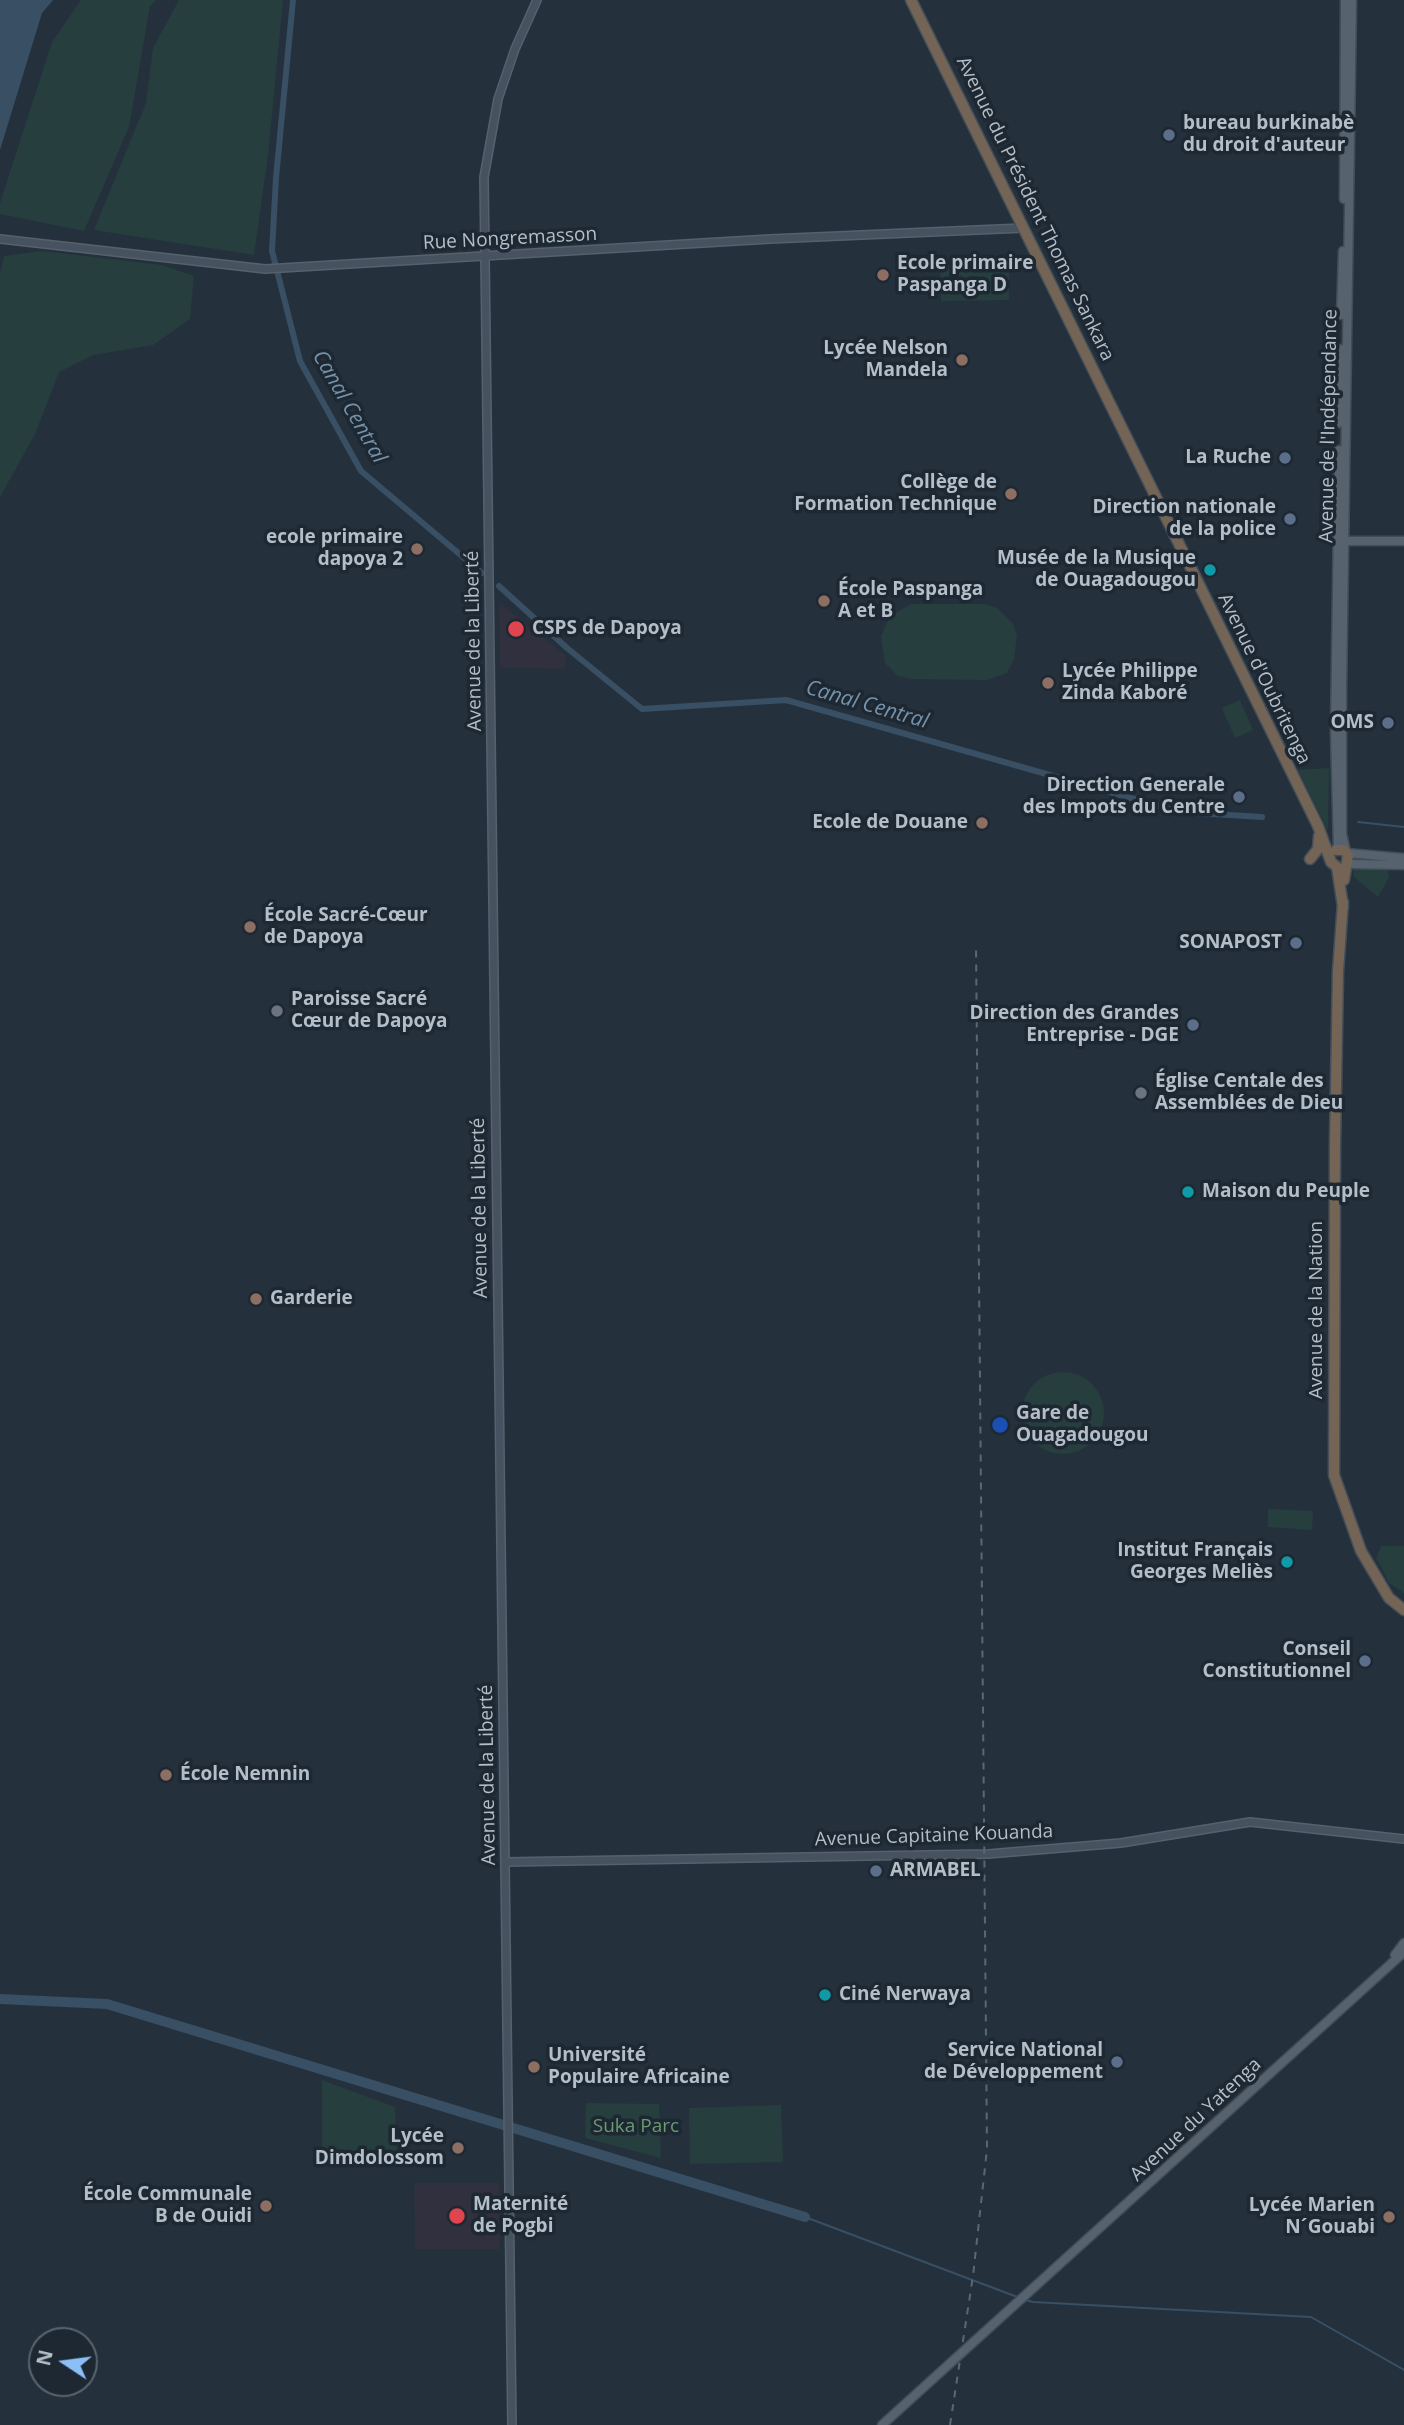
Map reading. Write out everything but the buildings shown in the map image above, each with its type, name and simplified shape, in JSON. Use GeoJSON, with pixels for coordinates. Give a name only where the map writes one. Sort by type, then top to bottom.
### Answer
{"type":"FeatureCollection","features":[{"type":"Feature","properties":{"kind":"highway","name":"Avenue du Président Thomas Sankara"},"geometry":{"type":"LineString","coordinates":[[911,0],[976,125],[1023,228],[1126,434]]}},
{"type":"Feature","properties":{"kind":"highway","name":"Avenue d'Oubritenga"},"geometry":{"type":"LineString","coordinates":[[1126,434],[1318,829],[1340,857]]}},
{"type":"Feature","properties":{"kind":"highway"},"geometry":{"type":"LineString","coordinates":[[1310,859],[1318,849],[1318,829]]}},
{"type":"Feature","properties":{"kind":"highway","name":"Avenue de la Nation"},"geometry":{"type":"LineString","coordinates":[[1340,857],[1343,907],[1338,971],[1335,1143],[1334,1462],[1338,1493],[1361,1551],[1384,1590],[1404,1610]]}},
{"type":"Feature","properties":{"kind":"highway"},"geometry":{"type":"LineString","coordinates":[[1384,1590],[1404,1600]]}},
{"type":"Feature","properties":{"kind":"main road","name":"Avenue de la Liberté"},"geometry":{"type":"LineString","coordinates":[[512,2425],[484,177],[493,118],[515,49],[537,0]]}},
{"type":"Feature","properties":{"kind":"main road","name":"Avenue de l'Indépendance"},"geometry":{"type":"LineString","coordinates":[[1340,857],[1342,834],[1339,635],[1345,0]]}},
{"type":"Feature","properties":{"kind":"main road","name":"Avenue de l'Indépendance"},"geometry":{"type":"LineString","coordinates":[[1344,279],[1352,0]]}},
{"type":"Feature","properties":{"kind":"main road","name":"Rue Nongremasson"},"geometry":{"type":"LineString","coordinates":[[0,239],[281,269],[770,239],[1023,228]]}},
{"type":"Feature","properties":{"kind":"main road"},"geometry":{"type":"LineString","coordinates":[[1340,541],[1404,541]]}},
{"type":"Feature","properties":{"kind":"main road"},"geometry":{"type":"LineString","coordinates":[[1340,857],[1404,858]]}},
{"type":"Feature","properties":{"kind":"main road"},"geometry":{"type":"LineString","coordinates":[[1340,857],[1404,864]]}},
{"type":"Feature","properties":{"kind":"main road","name":"Avenue Capitaine Kouanda"},"geometry":{"type":"LineString","coordinates":[[505,1862],[990,1854],[1121,1843],[1250,1822],[1404,1839]]}},
{"type":"Feature","properties":{"kind":"main road","name":"Avenue du Yatenga"},"geometry":{"type":"LineString","coordinates":[[1385,1968],[1404,1943]]}},
{"type":"Feature","properties":{"kind":"main road","name":"Avenue du Yatenga"},"geometry":{"type":"LineString","coordinates":[[882,2425],[1404,1952]]}},
{"type":"Feature","properties":{"kind":"shaded area"},"geometry":{"type":"Polygon","coordinates":[[[0,0],[53,0],[42,13],[0,150],[0,0]]]}},
{"type":"Feature","properties":{"kind":"shaded area","name":"CSPS de Dapoya"},"geometry":{"type":"Polygon","coordinates":[[[499,602],[566,656],[565,669],[500,668],[499,602]]]}},
{"type":"Feature","properties":{"kind":"shaded area","name":"Maternité de Pogbi"},"geometry":{"type":"Polygon","coordinates":[[[414,2183],[499,2183],[500,2249],[415,2249],[414,2183]]]}},
{"type":"Feature","properties":{"kind":"green space"},"geometry":{"type":"Polygon","coordinates":[[[81,0],[156,0],[150,6],[129,127],[84,231],[0,214],[0,203],[52,42],[81,0]]]}},
{"type":"Feature","properties":{"kind":"green space"},"geometry":{"type":"Polygon","coordinates":[[[179,0],[283,0],[268,155],[254,255],[94,230],[146,103],[153,48],[179,0]]]}},
{"type":"Feature","properties":{"kind":"green space"},"geometry":{"type":"Polygon","coordinates":[[[42,251],[162,265],[194,276],[190,319],[153,345],[93,355],[59,372],[35,434],[0,497],[0,273],[4,256],[42,251]]]}},
{"type":"Feature","properties":{"kind":"green space"},"geometry":{"type":"Polygon","coordinates":[[[1009,262],[1009,300],[941,301],[940,264],[1009,262]]]}},
{"type":"Feature","properties":{"kind":"green space"},"geometry":{"type":"Polygon","coordinates":[[[911,604],[985,604],[997,608],[1013,624],[1017,635],[1014,659],[1007,673],[987,680],[911,679],[898,676],[885,663],[881,636],[890,616],[911,604]]]}},
{"type":"Feature","properties":{"kind":"green space"},"geometry":{"type":"Polygon","coordinates":[[[1240,700],[1253,730],[1235,738],[1222,708],[1240,700]]]}},
{"type":"Feature","properties":{"kind":"green space"},"geometry":{"type":"Polygon","coordinates":[[[1329,768],[1328,830],[1298,770],[1329,768]]]}},
{"type":"Feature","properties":{"kind":"green space"},"geometry":{"type":"Polygon","coordinates":[[[1353,867],[1385,867],[1388,870],[1389,877],[1378,897],[1354,877],[1353,867]]]}},
{"type":"Feature","properties":{"kind":"green space"},"geometry":{"type":"Polygon","coordinates":[[[1063,1372],[1086,1379],[1092,1384],[1097,1390],[1104,1413],[1097,1436],[1092,1442],[1086,1447],[1063,1454],[1040,1447],[1034,1442],[1029,1436],[1022,1413],[1029,1390],[1034,1384],[1040,1379],[1063,1372]]]}},
{"type":"Feature","properties":{"kind":"green space"},"geometry":{"type":"Polygon","coordinates":[[[1268,1509],[1313,1511],[1312,1530],[1268,1527],[1268,1509]]]}},
{"type":"Feature","properties":{"kind":"green space"},"geometry":{"type":"Polygon","coordinates":[[[1381,1546],[1404,1546],[1404,1593],[1389,1583],[1376,1558],[1381,1546]]]}},
{"type":"Feature","properties":{"kind":"green space"},"geometry":{"type":"Polygon","coordinates":[[[322,2080],[395,2107],[397,2152],[322,2151],[322,2080]]]}},
{"type":"Feature","properties":{"kind":"green space","name":"Suka Parc"},"geometry":{"type":"Polygon","coordinates":[[[586,2103],[659,2104],[661,2158],[585,2138],[586,2103]]]}},
{"type":"Feature","properties":{"kind":"green space"},"geometry":{"type":"Polygon","coordinates":[[[781,2105],[783,2162],[690,2164],[689,2108],[781,2105]]]}},
{"type":"Feature","properties":{"kind":"waterway","name":"Canal Central"},"geometry":{"type":"LineString","coordinates":[[293,0],[276,178],[272,251],[300,361],[361,471],[482,573]]}},
{"type":"Feature","properties":{"kind":"waterway"},"geometry":{"type":"LineString","coordinates":[[1188,550],[1289,755]]}},
{"type":"Feature","properties":{"kind":"waterway","name":"Canal Central"},"geometry":{"type":"LineString","coordinates":[[499,586],[567,648],[642,709],[786,700],[1180,812],[1262,817]]}},
{"type":"Feature","properties":{"kind":"waterway","name":"Canal Central"},"geometry":{"type":"LineString","coordinates":[[1358,822],[1404,827]]}},
{"type":"Feature","properties":{"kind":"waterway"},"geometry":{"type":"LineString","coordinates":[[0,1999],[107,2004],[805,2217]]}},
{"type":"Feature","properties":{"kind":"waterway"},"geometry":{"type":"LineString","coordinates":[[805,2217],[1020,2298]]}},
{"type":"Feature","properties":{"kind":"waterway"},"geometry":{"type":"LineString","coordinates":[[1025,2300],[1311,2317],[1404,2370]]}},
{"type":"Feature","properties":{"kind":"railway"},"geometry":{"type":"LineString","coordinates":[[950,2425],[973,2276],[987,2149],[976,946]]}},
{"type":"Feature","properties":{"kind":"place","name":"bureau burkinabè du droit d'auteur"},"geometry":{"type":"Point","coordinates":[1169,135]}},
{"type":"Feature","properties":{"kind":"place","name":"Ecole primaire Paspanga D"},"geometry":{"type":"Point","coordinates":[883,275]}},
{"type":"Feature","properties":{"kind":"place","name":"Lycée Nelson Mandela"},"geometry":{"type":"Point","coordinates":[962,360]}},
{"type":"Feature","properties":{"kind":"place","name":"La Ruche"},"geometry":{"type":"Point","coordinates":[1285,458]}},
{"type":"Feature","properties":{"kind":"place","name":"Collège de Formation Technique"},"geometry":{"type":"Point","coordinates":[1011,494]}},
{"type":"Feature","properties":{"kind":"place","name":"Direction nationale de la police"},"geometry":{"type":"Point","coordinates":[1290,519]}},
{"type":"Feature","properties":{"kind":"place","name":"ecole primaire dapoya 2"},"geometry":{"type":"Point","coordinates":[417,549]}},
{"type":"Feature","properties":{"kind":"place","name":"Musée de la Musique de Ouagadougou"},"geometry":{"type":"Point","coordinates":[1210,570]}},
{"type":"Feature","properties":{"kind":"place","name":"École Paspanga A et B"},"geometry":{"type":"Point","coordinates":[824,601]}},
{"type":"Feature","properties":{"kind":"place","name":"CSPS de Dapoya"},"geometry":{"type":"Point","coordinates":[516,629]}},
{"type":"Feature","properties":{"kind":"place","name":"Lycée Philippe Zinda Kaboré"},"geometry":{"type":"Point","coordinates":[1048,683]}},
{"type":"Feature","properties":{"kind":"place","name":"OMS"},"geometry":{"type":"Point","coordinates":[1388,723]}},
{"type":"Feature","properties":{"kind":"place","name":"Direction Generale des Impots du Centre"},"geometry":{"type":"Point","coordinates":[1239,797]}},
{"type":"Feature","properties":{"kind":"place","name":"Ecole de Douane"},"geometry":{"type":"Point","coordinates":[982,823]}},
{"type":"Feature","properties":{"kind":"place","name":"École Sacré-Cœur de Dapoya"},"geometry":{"type":"Point","coordinates":[250,927]}},
{"type":"Feature","properties":{"kind":"place","name":"SONAPOST"},"geometry":{"type":"Point","coordinates":[1296,943]}},
{"type":"Feature","properties":{"kind":"place","name":"Paroisse Sacré Cœur de Dapoya"},"geometry":{"type":"Point","coordinates":[277,1011]}},
{"type":"Feature","properties":{"kind":"place","name":"Direction des Grandes Entreprise - DGE"},"geometry":{"type":"Point","coordinates":[1193,1025]}},
{"type":"Feature","properties":{"kind":"place","name":"Église Centale des Assemblées de Dieu"},"geometry":{"type":"Point","coordinates":[1141,1093]}},
{"type":"Feature","properties":{"kind":"place","name":"Maison du Peuple"},"geometry":{"type":"Point","coordinates":[1188,1192]}},
{"type":"Feature","properties":{"kind":"place","name":"Garderie"},"geometry":{"type":"Point","coordinates":[256,1299]}},
{"type":"Feature","properties":{"kind":"place","name":"Gare de Ouagadougou"},"geometry":{"type":"Point","coordinates":[1000,1425]}},
{"type":"Feature","properties":{"kind":"place","name":"Institut Français Georges Meliès"},"geometry":{"type":"Point","coordinates":[1287,1562]}},
{"type":"Feature","properties":{"kind":"place","name":"Conseil Constitutionnel"},"geometry":{"type":"Point","coordinates":[1365,1661]}},
{"type":"Feature","properties":{"kind":"place","name":"École Nemnin"},"geometry":{"type":"Point","coordinates":[166,1775]}},
{"type":"Feature","properties":{"kind":"place","name":"ARMABEL"},"geometry":{"type":"Point","coordinates":[876,1871]}},
{"type":"Feature","properties":{"kind":"place","name":"Ciné Nerwaya"},"geometry":{"type":"Point","coordinates":[825,1995]}},
{"type":"Feature","properties":{"kind":"place","name":"Service National de Développement"},"geometry":{"type":"Point","coordinates":[1117,2062]}},
{"type":"Feature","properties":{"kind":"place","name":"Université Populaire Africaine"},"geometry":{"type":"Point","coordinates":[534,2067]}},
{"type":"Feature","properties":{"kind":"place","name":"Lycée Dimdolossom"},"geometry":{"type":"Point","coordinates":[458,2148]}},
{"type":"Feature","properties":{"kind":"place","name":"École Communale B de Ouidi"},"geometry":{"type":"Point","coordinates":[266,2206]}},
{"type":"Feature","properties":{"kind":"place","name":"Maternité de Pogbi"},"geometry":{"type":"Point","coordinates":[457,2216]}},
{"type":"Feature","properties":{"kind":"place","name":"Lycée Marien N´Gouabi"},"geometry":{"type":"Point","coordinates":[1389,2217]}}]}
